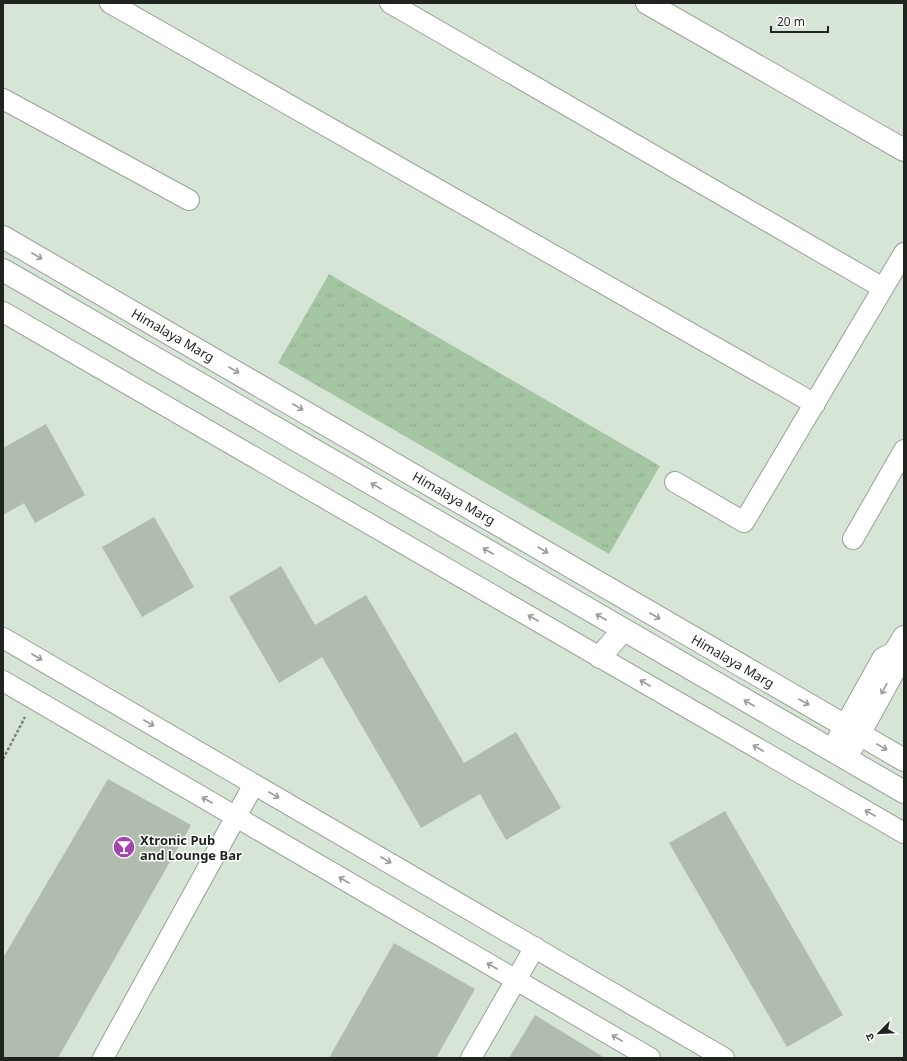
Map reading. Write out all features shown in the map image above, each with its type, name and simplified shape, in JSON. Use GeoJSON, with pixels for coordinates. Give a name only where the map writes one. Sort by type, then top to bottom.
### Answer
{"type":"FeatureCollection","features":[{"type":"Feature","properties":{"kind":"main road"},"geometry":{"type":"LineString","coordinates":[[647,3],[904,150]]}},
{"type":"Feature","properties":{"kind":"main road","name":"Himalaya Marg"},"geometry":{"type":"LineString","coordinates":[[3,237],[904,760]]}},
{"type":"Feature","properties":{"kind":"main road"},"geometry":{"type":"LineString","coordinates":[[3,270],[904,792]]}},
{"type":"Feature","properties":{"kind":"main road"},"geometry":{"type":"LineString","coordinates":[[600,657],[623,630]]}},
{"type":"Feature","properties":{"kind":"main road"},"geometry":{"type":"LineString","coordinates":[[839,755],[853,730],[896,668],[899,645]]}},
{"type":"Feature","properties":{"kind":"street"},"geometry":{"type":"LineString","coordinates":[[110,3],[814,404]]}},
{"type":"Feature","properties":{"kind":"street"},"geometry":{"type":"LineString","coordinates":[[390,3],[883,288]]}},
{"type":"Feature","properties":{"kind":"street"},"geometry":{"type":"LineString","coordinates":[[3,99],[189,200]]}},
{"type":"Feature","properties":{"kind":"street"},"geometry":{"type":"LineString","coordinates":[[675,482],[744,522],[904,253]]}},
{"type":"Feature","properties":{"kind":"street"},"geometry":{"type":"LineString","coordinates":[[3,312],[904,833]]}},
{"type":"Feature","properties":{"kind":"street"},"geometry":{"type":"LineString","coordinates":[[853,539],[904,450]]}},
{"type":"Feature","properties":{"kind":"street"},"geometry":{"type":"LineString","coordinates":[[3,638],[724,1058]]}},
{"type":"Feature","properties":{"kind":"street"},"geometry":{"type":"LineString","coordinates":[[3,681],[650,1058]]}},
{"type":"Feature","properties":{"kind":"street"},"geometry":{"type":"LineString","coordinates":[[103,1058],[254,784]]}},
{"type":"Feature","properties":{"kind":"street"},"geometry":{"type":"LineString","coordinates":[[471,1058],[535,947]]}},
{"type":"Feature","properties":{"kind":"path"},"geometry":{"type":"LineString","coordinates":[[3,759],[34,699]]}},
{"type":"Feature","properties":{"kind":"green space"},"geometry":{"type":"Polygon","coordinates":[[[329,274],[660,466],[609,554],[278,363],[329,274]]]}},
{"type":"Feature","properties":{"kind":"building"},"geometry":{"type":"Polygon","coordinates":[[[46,424],[85,495],[35,523],[24,503],[3,515],[3,448],[46,424]]]}},
{"type":"Feature","properties":{"kind":"building"},"geometry":{"type":"Polygon","coordinates":[[[154,517],[194,587],[142,617],[102,547],[154,517]]]}},
{"type":"Feature","properties":{"kind":"building"},"geometry":{"type":"Polygon","coordinates":[[[281,566],[315,625],[366,595],[464,763],[516,732],[561,808],[506,840],[480,794],[421,828],[322,657],[279,683],[229,597],[281,566]]]}},
{"type":"Feature","properties":{"kind":"building"},"geometry":{"type":"Polygon","coordinates":[[[108,779],[191,825],[58,1058],[3,1058],[3,958],[108,779]]]}},
{"type":"Feature","properties":{"kind":"building"},"geometry":{"type":"Polygon","coordinates":[[[725,811],[843,1015],[787,1047],[669,843],[725,811]]]}},
{"type":"Feature","properties":{"kind":"building"},"geometry":{"type":"Polygon","coordinates":[[[394,943],[475,989],[436,1058],[329,1058],[394,943]]]}},
{"type":"Feature","properties":{"kind":"building"},"geometry":{"type":"Polygon","coordinates":[[[535,1015],[605,1058],[509,1058],[535,1015]]]}},
{"type":"Feature","properties":{"kind":"place","name":"Xtronic Pub and Lounge Bar"},"geometry":{"type":"Point","coordinates":[124,847]}}]}
